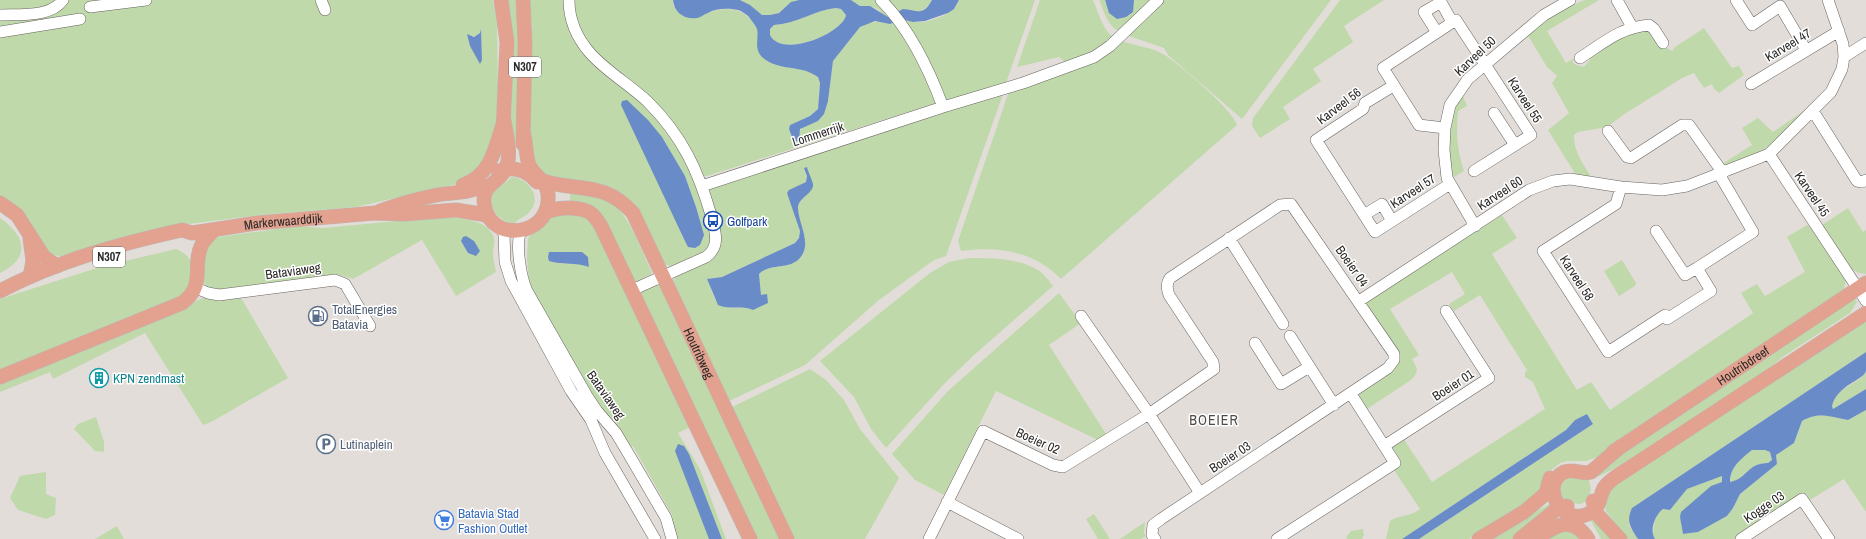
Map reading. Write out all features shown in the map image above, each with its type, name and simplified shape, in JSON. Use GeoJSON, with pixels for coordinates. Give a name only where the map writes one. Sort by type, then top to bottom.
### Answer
{"type":"FeatureCollection","features":[{"type":"Feature","properties":{"kind":"main road","name":"N307"},"geometry":{"type":"LineString","coordinates":[[482,186],[490,175],[502,170],[507,42],[501,0]]}},
{"type":"Feature","properties":{"kind":"main road","name":"N307"},"geometry":{"type":"LineString","coordinates":[[524,0],[524,135],[522,159],[538,180],[548,201],[545,213]]}},
{"type":"Feature","properties":{"kind":"main road","name":"N307"},"geometry":{"type":"LineString","coordinates":[[438,194],[471,182],[483,172],[491,159],[504,120]]}},
{"type":"Feature","properties":{"kind":"main road"},"geometry":{"type":"LineString","coordinates":[[489,221],[484,202],[487,190],[502,170],[516,169],[538,180]]}},
{"type":"Feature","properties":{"kind":"main road","name":"N307"},"geometry":{"type":"LineString","coordinates":[[489,221],[510,231],[524,230],[526,223],[536,215],[540,208],[542,200],[538,180]]}},
{"type":"Feature","properties":{"kind":"main road","name":"Houtribweg"},"geometry":{"type":"LineString","coordinates":[[538,180],[607,193],[615,197],[634,213],[706,370],[787,539]]}},
{"type":"Feature","properties":{"kind":"main road"},"geometry":{"type":"LineString","coordinates":[[482,186],[478,201],[489,221]]}},
{"type":"Feature","properties":{"kind":"main road","name":"Markerwaarddijk"},"geometry":{"type":"LineString","coordinates":[[375,212],[400,203],[438,194],[470,191],[482,186]]}},
{"type":"Feature","properties":{"kind":"main road"},"geometry":{"type":"LineString","coordinates":[[0,203],[17,215],[44,257],[57,266]]}},
{"type":"Feature","properties":{"kind":"main road"},"geometry":{"type":"LineString","coordinates":[[524,230],[537,225],[545,213],[555,209],[580,209],[590,213],[601,226],[750,539]]}},
{"type":"Feature","properties":{"kind":"main road","name":"Markerwaarddijk"},"geometry":{"type":"LineString","coordinates":[[0,293],[30,276],[57,266],[112,247],[182,230],[192,232],[214,230],[256,223],[375,212],[401,214],[438,212],[489,221]]}},
{"type":"Feature","properties":{"kind":"main road"},"geometry":{"type":"LineString","coordinates":[[0,377],[177,306],[187,300],[196,288],[198,280],[198,264],[202,244],[214,230]]}},
{"type":"Feature","properties":{"kind":"main road"},"geometry":{"type":"LineString","coordinates":[[192,232],[193,257],[198,264]]}},
{"type":"Feature","properties":{"kind":"main road","name":"Markerwaarddijk"},"geometry":{"type":"LineString","coordinates":[[0,293],[107,258],[183,239],[192,232]]}},
{"type":"Feature","properties":{"kind":"main road"},"geometry":{"type":"LineString","coordinates":[[29,234],[33,261],[30,276]]}},
{"type":"Feature","properties":{"kind":"main road","name":"Houtribdreef"},"geometry":{"type":"LineString","coordinates":[[1588,469],[1862,286]]}},
{"type":"Feature","properties":{"kind":"main road","name":"Houtribdreef"},"geometry":{"type":"LineString","coordinates":[[1597,499],[1608,483],[1628,468],[1866,313]]}},
{"type":"Feature","properties":{"kind":"main road"},"geometry":{"type":"LineString","coordinates":[[1596,539],[1587,522],[1581,516],[1563,510],[1551,491],[1552,475],[1560,467],[1570,464],[1588,469],[1605,525],[1617,536]]}},
{"type":"Feature","properties":{"kind":"main road"},"geometry":{"type":"LineString","coordinates":[[1479,539],[1524,512],[1551,491]]}},
{"type":"Feature","properties":{"kind":"main road"},"geometry":{"type":"LineString","coordinates":[[1526,539],[1567,506],[1581,509],[1597,499]]}},
{"type":"Feature","properties":{"kind":"main road"},"geometry":{"type":"LineString","coordinates":[[1581,516],[1597,499]]}},
{"type":"Feature","properties":{"kind":"main road"},"geometry":{"type":"LineString","coordinates":[[1520,539],[1563,510]]}},
{"type":"Feature","properties":{"kind":"main road"},"geometry":{"type":"LineString","coordinates":[[1536,539],[1554,527],[1565,524],[1580,529],[1588,539]]}},
{"type":"Feature","properties":{"kind":"street"},"geometry":{"type":"LineString","coordinates":[[0,15],[41,12],[54,8],[63,0]]}},
{"type":"Feature","properties":{"kind":"street"},"geometry":{"type":"LineString","coordinates":[[90,7],[146,0]]}},
{"type":"Feature","properties":{"kind":"street"},"geometry":{"type":"LineString","coordinates":[[569,0],[569,14],[577,33],[590,52],[648,102],[670,126],[691,159],[702,186],[716,236],[715,248],[712,253],[698,262],[632,290]]}},
{"type":"Feature","properties":{"kind":"street"},"geometry":{"type":"LineString","coordinates":[[881,0],[900,23],[931,76],[943,107]]}},
{"type":"Feature","properties":{"kind":"street","name":"Lommerrijk"},"geometry":{"type":"LineString","coordinates":[[702,186],[943,107],[1023,83],[1094,57],[1110,46],[1158,0]]}},
{"type":"Feature","properties":{"kind":"street","name":"Karveel 50"},"geometry":{"type":"LineString","coordinates":[[1476,226],[1450,184],[1448,178],[1444,150],[1445,128],[1450,105],[1468,79],[1485,64],[1544,15],[1569,0]]}},
{"type":"Feature","properties":{"kind":"street"},"geometry":{"type":"LineString","coordinates":[[1617,0],[1632,27]]}},
{"type":"Feature","properties":{"kind":"street"},"geometry":{"type":"LineString","coordinates":[[1736,0],[1752,25],[1780,6],[1806,50]]}},
{"type":"Feature","properties":{"kind":"street"},"geometry":{"type":"LineString","coordinates":[[1769,154],[1831,92],[1842,69],[1844,57],[1839,31],[1828,0]]}},
{"type":"Feature","properties":{"kind":"street"},"geometry":{"type":"LineString","coordinates":[[1436,32],[1424,12],[1441,2],[1452,22]]}},
{"type":"Feature","properties":{"kind":"street"},"geometry":{"type":"LineString","coordinates":[[0,31],[80,19]]}},
{"type":"Feature","properties":{"kind":"street"},"geometry":{"type":"LineString","coordinates":[[1445,128],[1419,125],[1383,68],[1456,20],[1485,64]]}},
{"type":"Feature","properties":{"kind":"street"},"geometry":{"type":"LineString","coordinates":[[1580,58],[1617,33],[1632,27],[1649,25],[1663,43]]}},
{"type":"Feature","properties":{"kind":"street","name":"Karveel 47"},"geometry":{"type":"LineString","coordinates":[[1751,84],[1839,31]]}},
{"type":"Feature","properties":{"kind":"street"},"geometry":{"type":"LineString","coordinates":[[1844,57],[1866,43]]}},
{"type":"Feature","properties":{"kind":"street","name":"Karveel 55"},"geometry":{"type":"LineString","coordinates":[[1474,171],[1531,135],[1485,64]]}},
{"type":"Feature","properties":{"kind":"street","name":"Karveel 56"},"geometry":{"type":"LineString","coordinates":[[1338,175],[1316,140],[1363,108],[1365,103],[1393,86]]}},
{"type":"Feature","properties":{"kind":"street"},"geometry":{"type":"LineString","coordinates":[[1813,111],[1857,181],[1862,182],[1866,180]]}},
{"type":"Feature","properties":{"kind":"street"},"geometry":{"type":"LineString","coordinates":[[1494,113],[1515,145]]}},
{"type":"Feature","properties":{"kind":"street"},"geometry":{"type":"LineString","coordinates":[[1608,132],[1627,158],[1631,158],[1682,125],[1689,125],[1721,173],[1753,232],[1685,275],[1656,231]]}},
{"type":"Feature","properties":{"kind":"street","name":"Karveel 60"},"geometry":{"type":"LineString","coordinates":[[1359,301],[1529,190],[1553,181],[1575,179],[1621,187],[1662,190],[1687,186],[1769,154]]}},
{"type":"Feature","properties":{"kind":"street","name":"Karveel 45"},"geometry":{"type":"LineString","coordinates":[[1769,154],[1862,286],[1866,301]]}},
{"type":"Feature","properties":{"kind":"street","name":"Karveel 57"},"geometry":{"type":"LineString","coordinates":[[1338,175],[1375,232],[1450,184]]}},
{"type":"Feature","properties":{"kind":"street","name":"Karveel 58"},"geometry":{"type":"LineString","coordinates":[[1621,187],[1616,204],[1543,251],[1608,352],[1665,315],[1668,319],[1711,291],[1697,268]]}},
{"type":"Feature","properties":{"kind":"street","name":"Boeier 04"},"geometry":{"type":"LineString","coordinates":[[1149,414],[1214,369],[1213,362],[1169,294],[1166,285],[1170,278],[1280,206],[1291,204],[1394,354],[1394,360],[1388,368],[1351,394]]}},
{"type":"Feature","properties":{"kind":"street","name":"Karveel 57"},"geometry":{"type":"LineString","coordinates":[[1364,215],[1382,204],[1392,221]]}},
{"type":"Feature","properties":{"kind":"street","name":"Bataviaweg"},"geometry":{"type":"LineString","coordinates":[[489,221],[504,234],[505,262],[508,274],[535,322],[539,335],[571,391],[587,413],[605,453],[655,539]]}},
{"type":"Feature","properties":{"kind":"street","name":"Bataviaweg"},"geometry":{"type":"LineString","coordinates":[[524,230],[525,234],[521,267],[523,283],[526,291],[596,411],[616,433],[628,453],[666,518],[672,539]]}},
{"type":"Feature","properties":{"kind":"street"},"geometry":{"type":"LineString","coordinates":[[1229,238],[1283,324]]}},
{"type":"Feature","properties":{"kind":"street","name":"Bataviaweg"},"geometry":{"type":"LineString","coordinates":[[196,288],[208,293],[219,295],[335,280],[346,284],[370,326]]}},
{"type":"Feature","properties":{"kind":"street","name":"Boeier 01"},"geometry":{"type":"LineString","coordinates":[[1384,446],[1489,378],[1446,311]]}},
{"type":"Feature","properties":{"kind":"street"},"geometry":{"type":"LineString","coordinates":[[1081,316],[1149,414],[1200,493]]}},
{"type":"Feature","properties":{"kind":"street"},"geometry":{"type":"LineString","coordinates":[[1290,336],[1334,405]]}},
{"type":"Feature","properties":{"kind":"street"},"geometry":{"type":"LineString","coordinates":[[1255,343],[1281,384],[1309,367]]}},
{"type":"Feature","properties":{"kind":"street"},"geometry":{"type":"LineString","coordinates":[[1277,539],[1396,463],[1351,394]]}},
{"type":"Feature","properties":{"kind":"street","name":"Boeier 03"},"geometry":{"type":"LineString","coordinates":[[1155,539],[1152,535],[1153,525],[1351,394]]}},
{"type":"Feature","properties":{"kind":"street","name":"Boeier 02"},"geometry":{"type":"LineString","coordinates":[[930,539],[983,431],[1053,465],[1063,467],[1149,414]]}},
{"type":"Feature","properties":{"kind":"street","name":"Kogge 03"},"geometry":{"type":"LineString","coordinates":[[1741,539],[1802,499],[1829,539]]}},
{"type":"Feature","properties":{"kind":"street"},"geometry":{"type":"LineString","coordinates":[[947,502],[1018,539]]}},
{"type":"Feature","properties":{"kind":"green space"},"geometry":{"type":"Polygon","coordinates":[[[0,0],[493,0],[497,24],[498,93],[495,132],[487,161],[457,184],[356,207],[260,215],[165,227],[61,256],[52,255],[46,251],[23,212],[9,201],[0,198],[0,0]],[[481,30],[476,36],[468,35],[470,46],[482,60],[481,30]]]}},
{"type":"Feature","properties":{"kind":"green space"},"geometry":{"type":"Polygon","coordinates":[[[507,0],[519,0],[519,143],[510,142],[512,81],[507,0]]]}},
{"type":"Feature","properties":{"kind":"green space"},"geometry":{"type":"Polygon","coordinates":[[[529,0],[565,0],[569,26],[650,111],[682,154],[699,190],[709,226],[711,239],[707,251],[673,267],[662,263],[634,210],[550,180],[536,168],[530,132],[532,32],[529,0]],[[662,137],[696,207],[685,176],[662,137]]]}},
{"type":"Feature","properties":{"kind":"green space"},"geometry":{"type":"Polygon","coordinates":[[[572,0],[673,0],[673,6],[697,18],[710,12],[724,9],[731,9],[744,14],[757,28],[758,46],[762,56],[772,63],[806,71],[818,77],[820,83],[818,109],[810,116],[790,125],[789,129],[799,134],[804,127],[818,121],[828,101],[833,61],[860,27],[869,23],[880,21],[883,15],[876,8],[870,6],[860,6],[851,0],[877,0],[912,46],[936,100],[933,106],[930,105],[703,176],[687,144],[602,60],[580,35],[572,0]]]}},
{"type":"Feature","properties":{"kind":"green space"},"geometry":{"type":"Polygon","coordinates":[[[740,0],[803,0],[792,3],[779,12],[769,16],[760,14],[740,0]]]}},
{"type":"Feature","properties":{"kind":"green space"},"geometry":{"type":"Polygon","coordinates":[[[886,0],[932,0],[928,6],[910,21],[920,22],[943,16],[954,8],[959,0],[1035,0],[1006,83],[949,101],[946,100],[886,0]]]}},
{"type":"Feature","properties":{"kind":"green space"},"geometry":{"type":"Polygon","coordinates":[[[1040,0],[1093,0],[1103,24],[1111,35],[1117,39],[1157,51],[1170,59],[1192,76],[1216,99],[1226,109],[1237,125],[1061,279],[1039,262],[1027,257],[1002,250],[988,249],[961,251],[958,241],[1009,91],[1068,71],[1065,62],[1059,57],[1017,67],[1040,0]]]}},
{"type":"Feature","properties":{"kind":"green space"},"geometry":{"type":"Polygon","coordinates":[[[1099,0],[1105,0],[1105,3],[1134,3],[1134,0],[1153,0],[1119,31],[1109,22],[1099,0]]]}},
{"type":"Feature","properties":{"kind":"green space"},"geometry":{"type":"Polygon","coordinates":[[[1161,0],[1331,0],[1242,119],[1168,55],[1164,48],[1129,36],[1161,0]]]}},
{"type":"Feature","properties":{"kind":"green space"},"geometry":{"type":"Polygon","coordinates":[[[1340,0],[1384,0],[1344,26],[1353,42],[1313,69],[1321,81],[1283,107],[1290,119],[1260,138],[1252,126],[1253,118],[1340,0]]]}},
{"type":"Feature","properties":{"kind":"green space"},"geometry":{"type":"Polygon","coordinates":[[[1585,0],[1599,0],[1547,31],[1566,63],[1574,58],[1574,64],[1584,67],[1589,61],[1591,55],[1646,24],[1658,43],[1672,51],[1675,47],[1704,28],[1732,68],[1739,66],[1744,75],[1719,93],[1714,89],[1712,84],[1704,88],[1694,73],[1682,78],[1623,115],[1607,127],[1578,132],[1574,135],[1574,141],[1580,158],[1592,178],[1576,175],[1548,130],[1569,113],[1552,83],[1557,76],[1547,67],[1527,34],[1565,8],[1585,0]]]}},
{"type":"Feature","properties":{"kind":"green space"},"geometry":{"type":"Polygon","coordinates":[[[836,8],[841,9],[846,15],[835,29],[824,36],[799,44],[787,45],[777,42],[770,35],[770,29],[774,25],[790,22],[821,11],[836,8]]]}},
{"type":"Feature","properties":{"kind":"green space"},"geometry":{"type":"Polygon","coordinates":[[[1003,94],[946,256],[934,260],[879,300],[805,365],[727,402],[673,282],[675,277],[713,256],[710,189],[712,187],[1003,94]],[[807,167],[804,168],[807,176],[806,182],[798,186],[796,217],[800,231],[799,238],[795,243],[722,277],[707,279],[714,297],[721,305],[726,307],[747,308],[753,310],[767,294],[761,296],[759,274],[768,269],[795,262],[803,254],[805,242],[798,208],[806,190],[808,171],[807,167]]]}},
{"type":"Feature","properties":{"kind":"green space"},"geometry":{"type":"Polygon","coordinates":[[[1462,94],[1467,106],[1458,111],[1457,134],[1458,148],[1464,171],[1454,177],[1449,156],[1449,134],[1453,113],[1462,94]]]}},
{"type":"Feature","properties":{"kind":"green space"},"geometry":{"type":"Polygon","coordinates":[[[1808,108],[1774,143],[1752,156],[1723,166],[1722,164],[1752,145],[1742,128],[1758,118],[1773,132],[1808,108]]]}},
{"type":"Feature","properties":{"kind":"green space"},"geometry":{"type":"Polygon","coordinates":[[[511,177],[523,180],[534,194],[535,200],[534,206],[528,213],[515,223],[503,220],[495,212],[491,200],[496,189],[511,177]]]}},
{"type":"Feature","properties":{"kind":"green space"},"geometry":{"type":"Polygon","coordinates":[[[570,192],[599,197],[620,210],[636,236],[652,273],[650,275],[637,282],[633,279],[608,228],[570,206],[570,192]]]}},
{"type":"Feature","properties":{"kind":"green space"},"geometry":{"type":"Polygon","coordinates":[[[1848,208],[1863,232],[1866,230],[1866,274],[1859,273],[1851,269],[1822,225],[1848,208]]]}},
{"type":"Feature","properties":{"kind":"green space"},"geometry":{"type":"Polygon","coordinates":[[[578,213],[592,221],[690,427],[678,433],[700,469],[726,539],[676,539],[672,515],[633,446],[629,447],[594,399],[529,283],[527,258],[528,239],[532,232],[555,214],[578,213]],[[588,257],[556,263],[581,264],[589,267],[588,257]]]}},
{"type":"Feature","properties":{"kind":"green space"},"geometry":{"type":"Polygon","coordinates":[[[1502,215],[1517,238],[1492,254],[1577,390],[1591,382],[1610,410],[1753,313],[1741,293],[1757,284],[1765,296],[1805,272],[1787,237],[1807,225],[1813,229],[1846,280],[1844,289],[1598,457],[1586,461],[1567,461],[1560,463],[1548,473],[1538,495],[1469,539],[1419,539],[1593,424],[1588,415],[1575,420],[1566,430],[1402,539],[1386,539],[1390,521],[1398,517],[1417,512],[1420,509],[1392,467],[1401,461],[1392,446],[1403,438],[1432,482],[1545,409],[1533,382],[1525,377],[1525,372],[1527,370],[1480,295],[1454,311],[1449,304],[1465,294],[1452,272],[1390,309],[1419,355],[1412,359],[1417,370],[1414,377],[1367,409],[1358,395],[1381,380],[1396,366],[1363,302],[1502,215]]]}},
{"type":"Feature","properties":{"kind":"green space"},"geometry":{"type":"Polygon","coordinates":[[[439,217],[471,220],[479,223],[486,226],[491,231],[494,238],[493,256],[496,272],[456,296],[422,240],[353,279],[337,274],[218,291],[208,288],[202,280],[204,251],[212,238],[298,226],[323,228],[439,217]]]}},
{"type":"Feature","properties":{"kind":"green space"},"geometry":{"type":"Polygon","coordinates":[[[0,218],[15,232],[20,239],[21,247],[17,261],[0,273],[0,218]]]}},
{"type":"Feature","properties":{"kind":"green space"},"geometry":{"type":"Polygon","coordinates":[[[176,249],[189,258],[192,263],[193,274],[186,294],[0,373],[0,299],[100,267],[176,249]]]}},
{"type":"Feature","properties":{"kind":"green space"},"geometry":{"type":"Polygon","coordinates":[[[969,258],[996,259],[1022,263],[1038,270],[1053,286],[974,355],[943,385],[886,448],[871,429],[854,397],[820,361],[930,273],[949,262],[969,258]]]}},
{"type":"Feature","properties":{"kind":"green space"},"geometry":{"type":"Polygon","coordinates":[[[1622,260],[1636,283],[1635,286],[1619,296],[1604,271],[1622,260]]]}},
{"type":"Feature","properties":{"kind":"green space"},"geometry":{"type":"Polygon","coordinates":[[[660,284],[781,539],[755,539],[639,293],[660,284]]]}},
{"type":"Feature","properties":{"kind":"green space"},"geometry":{"type":"Polygon","coordinates":[[[1059,293],[1081,323],[1049,345],[1106,434],[1098,440],[996,391],[944,495],[915,480],[892,454],[948,391],[1059,293]]]}},
{"type":"Feature","properties":{"kind":"green space"},"geometry":{"type":"Polygon","coordinates":[[[215,296],[240,296],[288,378],[211,422],[203,425],[145,333],[53,379],[50,372],[0,392],[0,383],[180,311],[196,301],[215,296]]]}},
{"type":"Feature","properties":{"kind":"green space"},"geometry":{"type":"Polygon","coordinates":[[[1854,298],[1857,302],[1850,313],[1784,356],[1750,383],[1645,452],[1598,477],[1596,473],[1633,443],[1854,298]]]}},
{"type":"Feature","properties":{"kind":"green space"},"geometry":{"type":"Polygon","coordinates":[[[1866,318],[1866,352],[1632,508],[1629,526],[1638,539],[1626,539],[1606,511],[1605,506],[1608,490],[1866,318]]]}},
{"type":"Feature","properties":{"kind":"green space"},"geometry":{"type":"Polygon","coordinates":[[[810,369],[826,380],[844,400],[860,429],[899,478],[865,539],[792,539],[730,408],[810,369]]]}},
{"type":"Feature","properties":{"kind":"green space"},"geometry":{"type":"Polygon","coordinates":[[[1866,372],[1866,389],[1833,409],[1832,406],[1838,394],[1857,381],[1866,372]]]}},
{"type":"Feature","properties":{"kind":"green space"},"geometry":{"type":"Polygon","coordinates":[[[1866,410],[1866,512],[1844,479],[1810,500],[1806,493],[1762,518],[1760,524],[1735,539],[1655,539],[1653,536],[1657,515],[1663,509],[1670,510],[1687,489],[1722,476],[1722,482],[1681,518],[1683,534],[1698,532],[1727,516],[1740,494],[1777,464],[1776,455],[1794,443],[1802,421],[1819,415],[1848,420],[1866,410]]]}},
{"type":"Feature","properties":{"kind":"green space"},"geometry":{"type":"Polygon","coordinates":[[[96,417],[104,442],[104,452],[95,451],[74,429],[78,424],[96,417]]]}},
{"type":"Feature","properties":{"kind":"green space"},"geometry":{"type":"Polygon","coordinates":[[[1752,450],[1765,450],[1770,452],[1772,460],[1768,463],[1756,465],[1740,478],[1730,483],[1730,477],[1734,468],[1740,460],[1752,450]]]}},
{"type":"Feature","properties":{"kind":"green space"},"geometry":{"type":"Polygon","coordinates":[[[46,472],[46,494],[56,498],[55,515],[46,519],[18,510],[10,498],[20,476],[46,472]]]}},
{"type":"Feature","properties":{"kind":"green space"},"geometry":{"type":"Polygon","coordinates":[[[1569,477],[1588,479],[1590,483],[1590,495],[1586,501],[1574,504],[1562,501],[1561,487],[1569,477]]]}},
{"type":"Feature","properties":{"kind":"green space"},"geometry":{"type":"Polygon","coordinates":[[[1551,503],[1553,508],[1514,539],[1487,539],[1551,503]]]}},
{"type":"Feature","properties":{"kind":"green space"},"geometry":{"type":"Polygon","coordinates":[[[1094,514],[1110,539],[1098,539],[1086,519],[1094,514]]]}},
{"type":"Feature","properties":{"kind":"green space"},"geometry":{"type":"Polygon","coordinates":[[[1595,516],[1611,539],[1601,539],[1590,519],[1595,516]]]}},
{"type":"Feature","properties":{"kind":"green space"},"geometry":{"type":"Polygon","coordinates":[[[1145,522],[1144,533],[1146,536],[1141,539],[1120,539],[1145,522]]]}},
{"type":"Feature","properties":{"kind":"green space"},"geometry":{"type":"Polygon","coordinates":[[[117,526],[124,539],[95,539],[117,526]]]}},
{"type":"Feature","properties":{"kind":"green space"},"geometry":{"type":"Polygon","coordinates":[[[1564,528],[1585,539],[1540,539],[1564,528]]]}},
{"type":"Feature","properties":{"kind":"green space"},"geometry":{"type":"Polygon","coordinates":[[[1363,529],[1364,535],[1362,539],[1347,539],[1346,537],[1351,531],[1363,529]]]}},
{"type":"Feature","properties":{"kind":"water"},"geometry":{"type":"Polygon","coordinates":[[[673,0],[740,0],[750,5],[762,15],[770,15],[779,13],[791,2],[799,0],[851,0],[860,6],[870,6],[888,17],[903,9],[923,11],[932,0],[959,0],[954,9],[948,13],[925,21],[913,22],[901,19],[890,24],[875,21],[860,27],[833,61],[828,101],[824,114],[818,121],[800,129],[799,141],[794,142],[789,129],[790,125],[810,116],[818,109],[820,83],[818,77],[804,70],[774,64],[761,56],[757,46],[757,29],[748,16],[741,11],[718,9],[698,18],[688,18],[680,14],[675,8],[673,0]],[[828,9],[790,22],[774,25],[770,29],[770,35],[777,42],[787,45],[811,41],[824,36],[835,29],[842,22],[846,15],[841,9],[828,9]]]}},
{"type":"Feature","properties":{"kind":"water"},"geometry":{"type":"Polygon","coordinates":[[[1105,0],[1134,0],[1133,12],[1126,17],[1117,19],[1109,13],[1105,0]]]}},
{"type":"Feature","properties":{"kind":"water"},"geometry":{"type":"Polygon","coordinates":[[[481,29],[482,60],[480,64],[470,46],[467,34],[474,37],[480,33],[481,29]]]}},
{"type":"Feature","properties":{"kind":"water"},"geometry":{"type":"Polygon","coordinates":[[[627,100],[648,120],[662,137],[685,176],[704,235],[700,245],[695,248],[688,247],[621,105],[622,101],[627,100]]]}},
{"type":"Feature","properties":{"kind":"water"},"geometry":{"type":"Polygon","coordinates":[[[807,167],[813,187],[798,205],[805,241],[803,253],[795,262],[768,269],[759,274],[761,295],[767,294],[768,303],[753,310],[718,305],[707,279],[722,277],[795,243],[799,238],[800,231],[787,193],[789,190],[806,182],[807,176],[804,168],[807,167]]]}},
{"type":"Feature","properties":{"kind":"water"},"geometry":{"type":"Polygon","coordinates":[[[466,236],[474,241],[480,251],[476,256],[468,253],[461,241],[463,237],[466,236]]]}},
{"type":"Feature","properties":{"kind":"water"},"geometry":{"type":"Polygon","coordinates":[[[549,252],[582,252],[588,257],[589,267],[549,261],[549,252]]]}},
{"type":"Feature","properties":{"kind":"water"},"geometry":{"type":"Polygon","coordinates":[[[1866,352],[1866,371],[1860,378],[1839,393],[1832,406],[1833,409],[1866,389],[1866,410],[1848,420],[1819,415],[1802,421],[1794,443],[1776,455],[1777,464],[1740,494],[1727,516],[1698,532],[1683,534],[1680,517],[1681,512],[1711,486],[1722,482],[1722,476],[1687,489],[1670,510],[1663,509],[1655,519],[1653,535],[1655,539],[1638,539],[1629,520],[1632,508],[1866,352]],[[1752,450],[1744,457],[1734,468],[1730,477],[1730,482],[1740,478],[1751,468],[1768,463],[1772,460],[1770,452],[1765,450],[1752,450]]]}},
{"type":"Feature","properties":{"kind":"water"},"geometry":{"type":"Polygon","coordinates":[[[1587,414],[1593,424],[1419,539],[1402,539],[1566,430],[1575,420],[1587,414]]]}},
{"type":"Feature","properties":{"kind":"water"},"geometry":{"type":"Polygon","coordinates":[[[678,444],[684,446],[689,454],[722,539],[709,539],[675,451],[678,444]]]}},
{"type":"Feature","properties":{"kind":"place","name":"Golfpark"},"geometry":{"type":"Point","coordinates":[713,221]}},
{"type":"Feature","properties":{"kind":"place","name":"TotalEnergies Batavia"},"geometry":{"type":"Point","coordinates":[318,316]}},
{"type":"Feature","properties":{"kind":"place","name":"KPN zendmast"},"geometry":{"type":"Point","coordinates":[99,378]}},
{"type":"Feature","properties":{"kind":"place","name":"Lutinaplein"},"geometry":{"type":"Point","coordinates":[326,444]}},
{"type":"Feature","properties":{"kind":"place","name":"Batavia Stad Fashion Outlet"},"geometry":{"type":"Point","coordinates":[444,520]}},
{"type":"Feature","properties":{"kind":"district","name":"BOEIER"},"geometry":{"type":"Point","coordinates":[1214,420]}}]}
